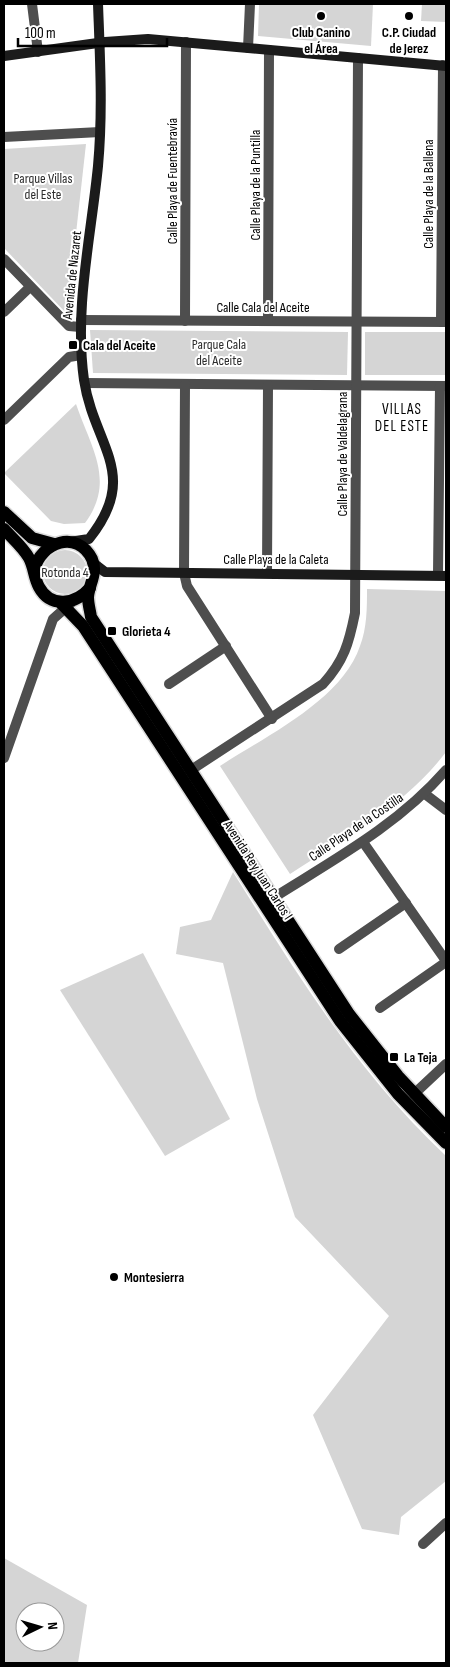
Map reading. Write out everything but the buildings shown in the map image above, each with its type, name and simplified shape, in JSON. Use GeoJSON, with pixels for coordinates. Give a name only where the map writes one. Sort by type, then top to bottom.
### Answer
{"type":"FeatureCollection","features":[{"type":"Feature","properties":{"kind":"main road"},"geometry":{"type":"LineString","coordinates":[[4,512],[32,538],[54,544],[68,542],[78,545],[91,559]]}},
{"type":"Feature","properties":{"kind":"main road"},"geometry":{"type":"LineString","coordinates":[[4,529],[29,557],[40,589],[46,596]]}},
{"type":"Feature","properties":{"kind":"main road"},"geometry":{"type":"LineString","coordinates":[[34,570],[42,552],[54,544]]}},
{"type":"Feature","properties":{"kind":"main road","name":"Avenida Rey Juan Carlos I"},"geometry":{"type":"LineString","coordinates":[[91,559],[94,569],[88,598],[91,617],[355,1022],[414,1094],[446,1126]]}},
{"type":"Feature","properties":{"kind":"main road"},"geometry":{"type":"LineString","coordinates":[[67,603],[91,586]]}},
{"type":"Feature","properties":{"kind":"main road","name":"Avenida Rey Juan Carlos I"},"geometry":{"type":"LineString","coordinates":[[46,596],[67,603],[84,626],[340,1021],[398,1094],[446,1143]]}},
{"type":"Feature","properties":{"kind":"street"},"geometry":{"type":"LineString","coordinates":[[32,4],[38,52]]}},
{"type":"Feature","properties":{"kind":"street","name":"Avenida de Nazaret"},"geometry":{"type":"LineString","coordinates":[[89,539],[109,509],[114,480],[110,460],[85,383],[81,355],[80,323],[100,132],[98,4]]}},
{"type":"Feature","properties":{"kind":"street"},"geometry":{"type":"LineString","coordinates":[[248,48],[250,4]]}},
{"type":"Feature","properties":{"kind":"street"},"geometry":{"type":"LineString","coordinates":[[4,56],[100,43],[148,39],[444,66]]}},
{"type":"Feature","properties":{"kind":"street","name":"Calle Playa de Fuentebravía"},"geometry":{"type":"LineString","coordinates":[[185,321],[186,42]]}},
{"type":"Feature","properties":{"kind":"street","name":"Calle Playa de la Puntilla"},"geometry":{"type":"LineString","coordinates":[[268,321],[269,50]]}},
{"type":"Feature","properties":{"kind":"street","name":"Calle Playa de Valdelagrana"},"geometry":{"type":"LineString","coordinates":[[191,770],[272,719],[322,684],[337,668],[348,644],[355,613],[358,58]]}},
{"type":"Feature","properties":{"kind":"street","name":"Calle Playa de la Ballena"},"geometry":{"type":"LineString","coordinates":[[444,66],[444,322]]}},
{"type":"Feature","properties":{"kind":"street"},"geometry":{"type":"LineString","coordinates":[[4,137],[100,132]]}},
{"type":"Feature","properties":{"kind":"street"},"geometry":{"type":"LineString","coordinates":[[4,259],[69,326],[80,323]]}},
{"type":"Feature","properties":{"kind":"street"},"geometry":{"type":"LineString","coordinates":[[4,312],[30,287]]}},
{"type":"Feature","properties":{"kind":"street","name":"Calle Cala del Aceite"},"geometry":{"type":"LineString","coordinates":[[80,323],[185,321],[444,322]]}},
{"type":"Feature","properties":{"kind":"street"},"geometry":{"type":"LineString","coordinates":[[4,420],[69,357],[81,355]]}},
{"type":"Feature","properties":{"kind":"street"},"geometry":{"type":"LineString","coordinates":[[85,383],[443,386],[442,575]]}},
{"type":"Feature","properties":{"kind":"street"},"geometry":{"type":"LineString","coordinates":[[185,384],[184,573],[187,586],[272,719]]}},
{"type":"Feature","properties":{"kind":"street"},"geometry":{"type":"LineString","coordinates":[[267,573],[268,385]]}},
{"type":"Feature","properties":{"kind":"street"},"geometry":{"type":"LineString","coordinates":[[68,542],[89,539],[91,559],[105,572],[91,586]]}},
{"type":"Feature","properties":{"kind":"street","name":"Calle Playa de la Caleta"},"geometry":{"type":"LineString","coordinates":[[105,572],[442,575]]}},
{"type":"Feature","properties":{"kind":"street"},"geometry":{"type":"LineString","coordinates":[[46,596],[53,619]]}},
{"type":"Feature","properties":{"kind":"street"},"geometry":{"type":"LineString","coordinates":[[4,758],[53,619],[67,603]]}},
{"type":"Feature","properties":{"kind":"street"},"geometry":{"type":"LineString","coordinates":[[169,684],[226,646]]}},
{"type":"Feature","properties":{"kind":"street","name":"Calle Playa de la Costilla"},"geometry":{"type":"LineString","coordinates":[[273,898],[363,842],[401,815],[425,794],[446,770]]}},
{"type":"Feature","properties":{"kind":"street"},"geometry":{"type":"LineString","coordinates":[[425,794],[446,810]]}},
{"type":"Feature","properties":{"kind":"street"},"geometry":{"type":"LineString","coordinates":[[363,842],[446,962],[380,1008]]}},
{"type":"Feature","properties":{"kind":"street"},"geometry":{"type":"LineString","coordinates":[[339,949],[406,903]]}},
{"type":"Feature","properties":{"kind":"street"},"geometry":{"type":"LineString","coordinates":[[414,1094],[446,1064]]}},
{"type":"Feature","properties":{"kind":"street"},"geometry":{"type":"LineString","coordinates":[[423,1544],[446,1523]]}},
{"type":"Feature","properties":{"kind":"green space","name":"Club Canino el Área"},"geometry":{"type":"Polygon","coordinates":[[[259,4],[373,4],[371,46],[258,36],[259,4]]]}},
{"type":"Feature","properties":{"kind":"green space"},"geometry":{"type":"Polygon","coordinates":[[[422,4],[446,4],[446,22],[421,21],[422,4]]]}},
{"type":"Feature","properties":{"kind":"green space","name":"Parque Villas del Este"},"geometry":{"type":"Polygon","coordinates":[[[86,144],[67,314],[4,248],[4,149],[86,144]]]}},
{"type":"Feature","properties":{"kind":"green space","name":"Parque Cala del Aceite"},"geometry":{"type":"Polygon","coordinates":[[[90,330],[348,332],[347,375],[93,373],[90,330]]]}},
{"type":"Feature","properties":{"kind":"green space"},"geometry":{"type":"Polygon","coordinates":[[[365,332],[446,332],[446,375],[365,375],[365,332]]]}},
{"type":"Feature","properties":{"kind":"green space"},"geometry":{"type":"Polygon","coordinates":[[[76,404],[98,464],[100,478],[99,493],[94,508],[85,523],[64,524],[51,521],[4,473],[76,404]]]}},
{"type":"Feature","properties":{"kind":"green space","name":"Rotonda 4"},"geometry":{"type":"Polygon","coordinates":[[[61,550],[69,550],[81,556],[87,572],[81,588],[69,594],[61,594],[49,588],[43,576],[43,568],[49,556],[61,550]]]}},
{"type":"Feature","properties":{"kind":"green space"},"geometry":{"type":"Polygon","coordinates":[[[367,589],[446,591],[446,752],[430,771],[394,804],[353,834],[290,874],[220,766],[301,715],[337,683],[351,665],[360,646],[366,618],[367,589]]]}},
{"type":"Feature","properties":{"kind":"green space"},"geometry":{"type":"Polygon","coordinates":[[[233,872],[305,985],[356,1056],[414,1124],[446,1156],[446,1481],[401,1517],[399,1535],[362,1529],[313,1415],[389,1316],[295,1217],[257,1099],[223,963],[176,954],[180,927],[211,920],[233,872]]]}},
{"type":"Feature","properties":{"kind":"green space"},"geometry":{"type":"Polygon","coordinates":[[[143,953],[230,1119],[165,1156],[60,990],[143,953]]]}},
{"type":"Feature","properties":{"kind":"green space"},"geometry":{"type":"Polygon","coordinates":[[[4,1558],[87,1605],[78,1663],[4,1663],[4,1558]]]}},
{"type":"Feature","properties":{"kind":"place","name":"Club Canino el Área"},"geometry":{"type":"Point","coordinates":[321,16]}},
{"type":"Feature","properties":{"kind":"place","name":"C.P. Ciudad de Jerez"},"geometry":{"type":"Point","coordinates":[409,16]}},
{"type":"Feature","properties":{"kind":"place","name":"Cala del Aceite"},"geometry":{"type":"Point","coordinates":[73,345]}},
{"type":"Feature","properties":{"kind":"place","name":"Glorieta 4"},"geometry":{"type":"Point","coordinates":[112,631]}},
{"type":"Feature","properties":{"kind":"place","name":"La Teja"},"geometry":{"type":"Point","coordinates":[394,1057]}},
{"type":"Feature","properties":{"kind":"place","name":"Montesierra"},"geometry":{"type":"Point","coordinates":[114,1277]}},
{"type":"Feature","properties":{"kind":"district","name":"VILLAS DEL ESTE"},"geometry":{"type":"Point","coordinates":[402,418]}}]}
